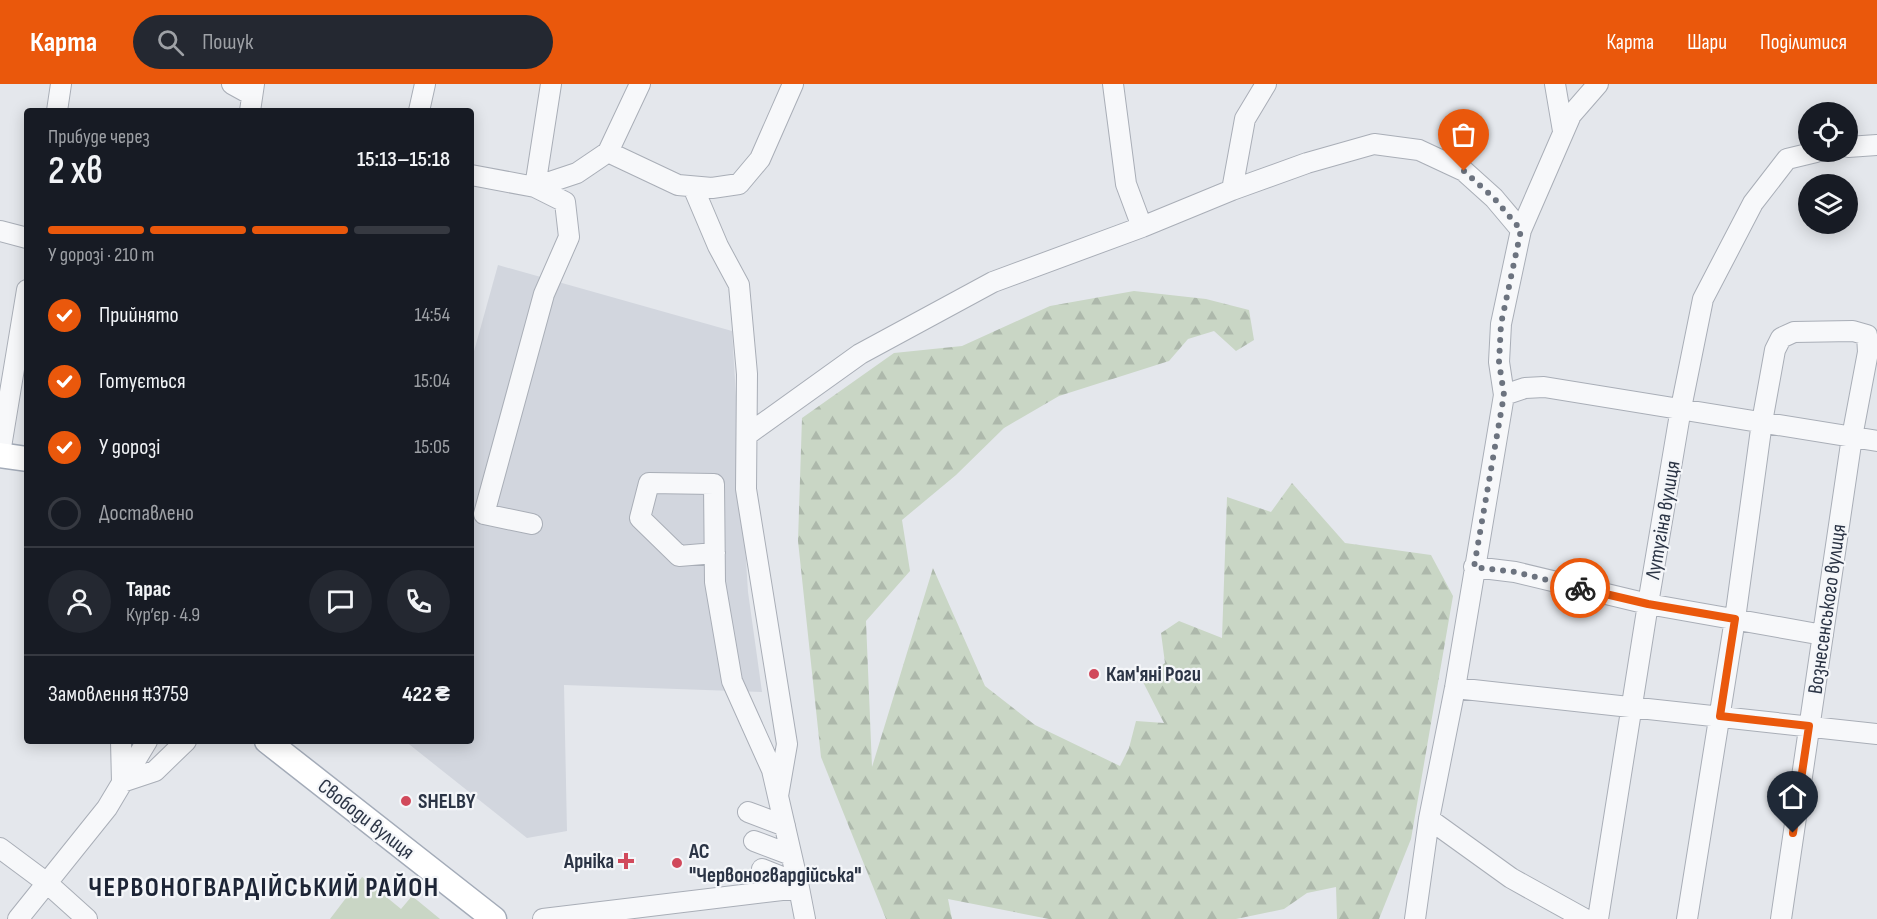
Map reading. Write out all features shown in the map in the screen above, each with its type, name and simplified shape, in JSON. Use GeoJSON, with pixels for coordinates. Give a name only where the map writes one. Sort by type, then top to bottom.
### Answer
{"type":"FeatureCollection","features":[{"type":"Feature","properties":{"kind":"main road"},"geometry":{"type":"LineString","coordinates":[[0,454],[24,458]]}},
{"type":"Feature","properties":{"kind":"main road","name":"Свободи вулиця"},"geometry":{"type":"LineString","coordinates":[[271,744],[494,919]]}},
{"type":"Feature","properties":{"kind":"street"},"geometry":{"type":"LineString","coordinates":[[57,108],[61,84]]}},
{"type":"Feature","properties":{"kind":"street"},"geometry":{"type":"LineString","coordinates":[[232,84],[252,97]]}},
{"type":"Feature","properties":{"kind":"street"},"geometry":{"type":"LineString","coordinates":[[421,108],[425,84]]}},
{"type":"Feature","properties":{"kind":"street"},"geometry":{"type":"LineString","coordinates":[[535,187],[551,84]]}},
{"type":"Feature","properties":{"kind":"street"},"geometry":{"type":"LineString","coordinates":[[535,187],[577,173],[608,152],[640,84]]}},
{"type":"Feature","properties":{"kind":"street"},"geometry":{"type":"LineString","coordinates":[[608,152],[678,185],[712,188],[739,184],[760,159],[793,84]]}},
{"type":"Feature","properties":{"kind":"street"},"geometry":{"type":"LineString","coordinates":[[1113,84],[1126,184],[1142,227]]}},
{"type":"Feature","properties":{"kind":"street"},"geometry":{"type":"LineString","coordinates":[[1232,190],[1245,119],[1266,84]]}},
{"type":"Feature","properties":{"kind":"street"},"geometry":{"type":"LineString","coordinates":[[1555,84],[1563,131]]}},
{"type":"Feature","properties":{"kind":"street"},"geometry":{"type":"LineString","coordinates":[[1415,919],[1429,819],[1455,688],[1504,395],[1499,362],[1501,324],[1521,230],[1563,131],[1571,116],[1598,84]]}},
{"type":"Feature","properties":{"kind":"street"},"geometry":{"type":"LineString","coordinates":[[747,435],[860,354],[993,282],[1142,227],[1232,190],[1307,163],[1374,144],[1419,150],[1464,171],[1494,198],[1521,230]]}},
{"type":"Feature","properties":{"kind":"street"},"geometry":{"type":"LineString","coordinates":[[1858,146],[1877,145]]}},
{"type":"Feature","properties":{"kind":"street","name":"Лутугіна вулиця"},"geometry":{"type":"LineString","coordinates":[[1599,919],[1648,604],[1703,299],[1753,203],[1787,159],[1798,156]]}},
{"type":"Feature","properties":{"kind":"street"},"geometry":{"type":"LineString","coordinates":[[531,524],[482,520],[544,294],[569,237],[566,202],[577,173]]}},
{"type":"Feature","properties":{"kind":"street"},"geometry":{"type":"LineString","coordinates":[[474,176],[535,187],[566,202]]}},
{"type":"Feature","properties":{"kind":"street"},"geometry":{"type":"LineString","coordinates":[[693,186],[718,246],[739,285],[747,374],[746,489],[787,744],[778,796]]}},
{"type":"Feature","properties":{"kind":"street"},"geometry":{"type":"LineString","coordinates":[[0,231],[24,237]]}},
{"type":"Feature","properties":{"kind":"street"},"geometry":{"type":"LineString","coordinates":[[0,454],[24,308]]}},
{"type":"Feature","properties":{"kind":"street","name":"Вознесенського вулиця"},"geometry":{"type":"LineString","coordinates":[[1762,422],[1775,350],[1781,338],[1794,332],[1853,331],[1867,335],[1868,352],[1852,437],[1781,919]]}},
{"type":"Feature","properties":{"kind":"street"},"geometry":{"type":"LineString","coordinates":[[1504,395],[1524,388],[1544,387],[1877,441]]}},
{"type":"Feature","properties":{"kind":"street"},"geometry":{"type":"LineString","coordinates":[[1687,919],[1735,619],[1762,422]]}},
{"type":"Feature","properties":{"kind":"street"},"geometry":{"type":"LineString","coordinates":[[715,553],[678,556],[640,518],[649,483],[714,484],[715,553],[715,582],[732,681],[772,770],[805,919]]}},
{"type":"Feature","properties":{"kind":"street"},"geometry":{"type":"LineString","coordinates":[[1474,567],[1515,572],[1648,604],[1823,635]]}},
{"type":"Feature","properties":{"kind":"street"},"geometry":{"type":"LineString","coordinates":[[1455,688],[1877,734]]}},
{"type":"Feature","properties":{"kind":"street"},"geometry":{"type":"LineString","coordinates":[[121,744],[123,782]]}},
{"type":"Feature","properties":{"kind":"street"},"geometry":{"type":"LineString","coordinates":[[18,919],[107,808],[145,744]]}},
{"type":"Feature","properties":{"kind":"street"},"geometry":{"type":"LineString","coordinates":[[123,782],[155,771],[183,744]]}},
{"type":"Feature","properties":{"kind":"street"},"geometry":{"type":"LineString","coordinates":[[1429,819],[1511,878],[1585,919]]}},
{"type":"Feature","properties":{"kind":"street"},"geometry":{"type":"LineString","coordinates":[[755,841],[792,861]]}},
{"type":"Feature","properties":{"kind":"street"},"geometry":{"type":"LineString","coordinates":[[755,841],[792,861]]}},
{"type":"Feature","properties":{"kind":"street"},"geometry":{"type":"LineString","coordinates":[[755,841],[792,861]]}},
{"type":"Feature","properties":{"kind":"street"},"geometry":{"type":"LineString","coordinates":[[0,848],[47,883],[87,919]]}},
{"type":"Feature","properties":{"kind":"street"},"geometry":{"type":"LineString","coordinates":[[543,919],[588,916],[792,861]]}},
{"type":"Feature","properties":{"kind":"shaded area"},"geometry":{"type":"Polygon","coordinates":[[[498,265],[732,331],[748,592],[762,692],[564,685],[567,831],[527,838],[409,744],[474,744],[474,351],[498,265]]]}},
{"type":"Feature","properties":{"kind":"green space"},"geometry":{"type":"Polygon","coordinates":[[[1134,291],[1206,299],[1249,310],[1254,340],[1236,351],[1214,331],[1188,339],[1169,361],[1059,396],[1004,428],[956,475],[902,520],[910,571],[866,621],[872,767],[933,568],[985,686],[1035,725],[1120,766],[1129,748],[1136,721],[1164,723],[1143,682],[1165,663],[1161,633],[1179,621],[1222,638],[1227,497],[1271,512],[1292,483],[1345,543],[1431,555],[1453,596],[1411,839],[1379,919],[1337,919],[1336,887],[1307,893],[1284,909],[1236,919],[1049,919],[948,899],[952,919],[886,919],[821,757],[798,541],[802,418],[894,353],[962,346],[1050,306],[1134,291]]]}},
{"type":"Feature","properties":{"kind":"green space"},"geometry":{"type":"Polygon","coordinates":[[[362,877],[401,909],[412,896],[440,919],[330,919],[362,877]]]}},
{"type":"Feature","properties":{"kind":"way so far"},"geometry":{"type":"LineString","coordinates":[[1464,171],[1494,198],[1521,230],[1501,324],[1499,362],[1504,395],[1474,567],[1515,572],[1580,588]]}},
{"type":"Feature","properties":{"kind":"place","name":"Кам'яні Роги"},"geometry":{"type":"Point","coordinates":[1094,674]}},
{"type":"Feature","properties":{"kind":"place","name":"SHELBY"},"geometry":{"type":"Point","coordinates":[406,801]}},
{"type":"Feature","properties":{"kind":"place","name":"Арніка"},"geometry":{"type":"Point","coordinates":[626,861]}},
{"type":"Feature","properties":{"kind":"place","name":"АС \"Червоногвардійська\""},"geometry":{"type":"Point","coordinates":[677,863]}},
{"type":"Feature","properties":{"kind":"district","name":"ЧЕРВОНОГВАРДІЙСЬКИЙ РАЙОН"},"geometry":{"type":"Point","coordinates":[264,888]}},
{"type":"Feature","properties":{"kind":"route"},"geometry":{"type":"LineString","coordinates":[[1580,588],[1648,604],[1735,619],[1720,716],[1809,726],[1793,833]]}}]}
